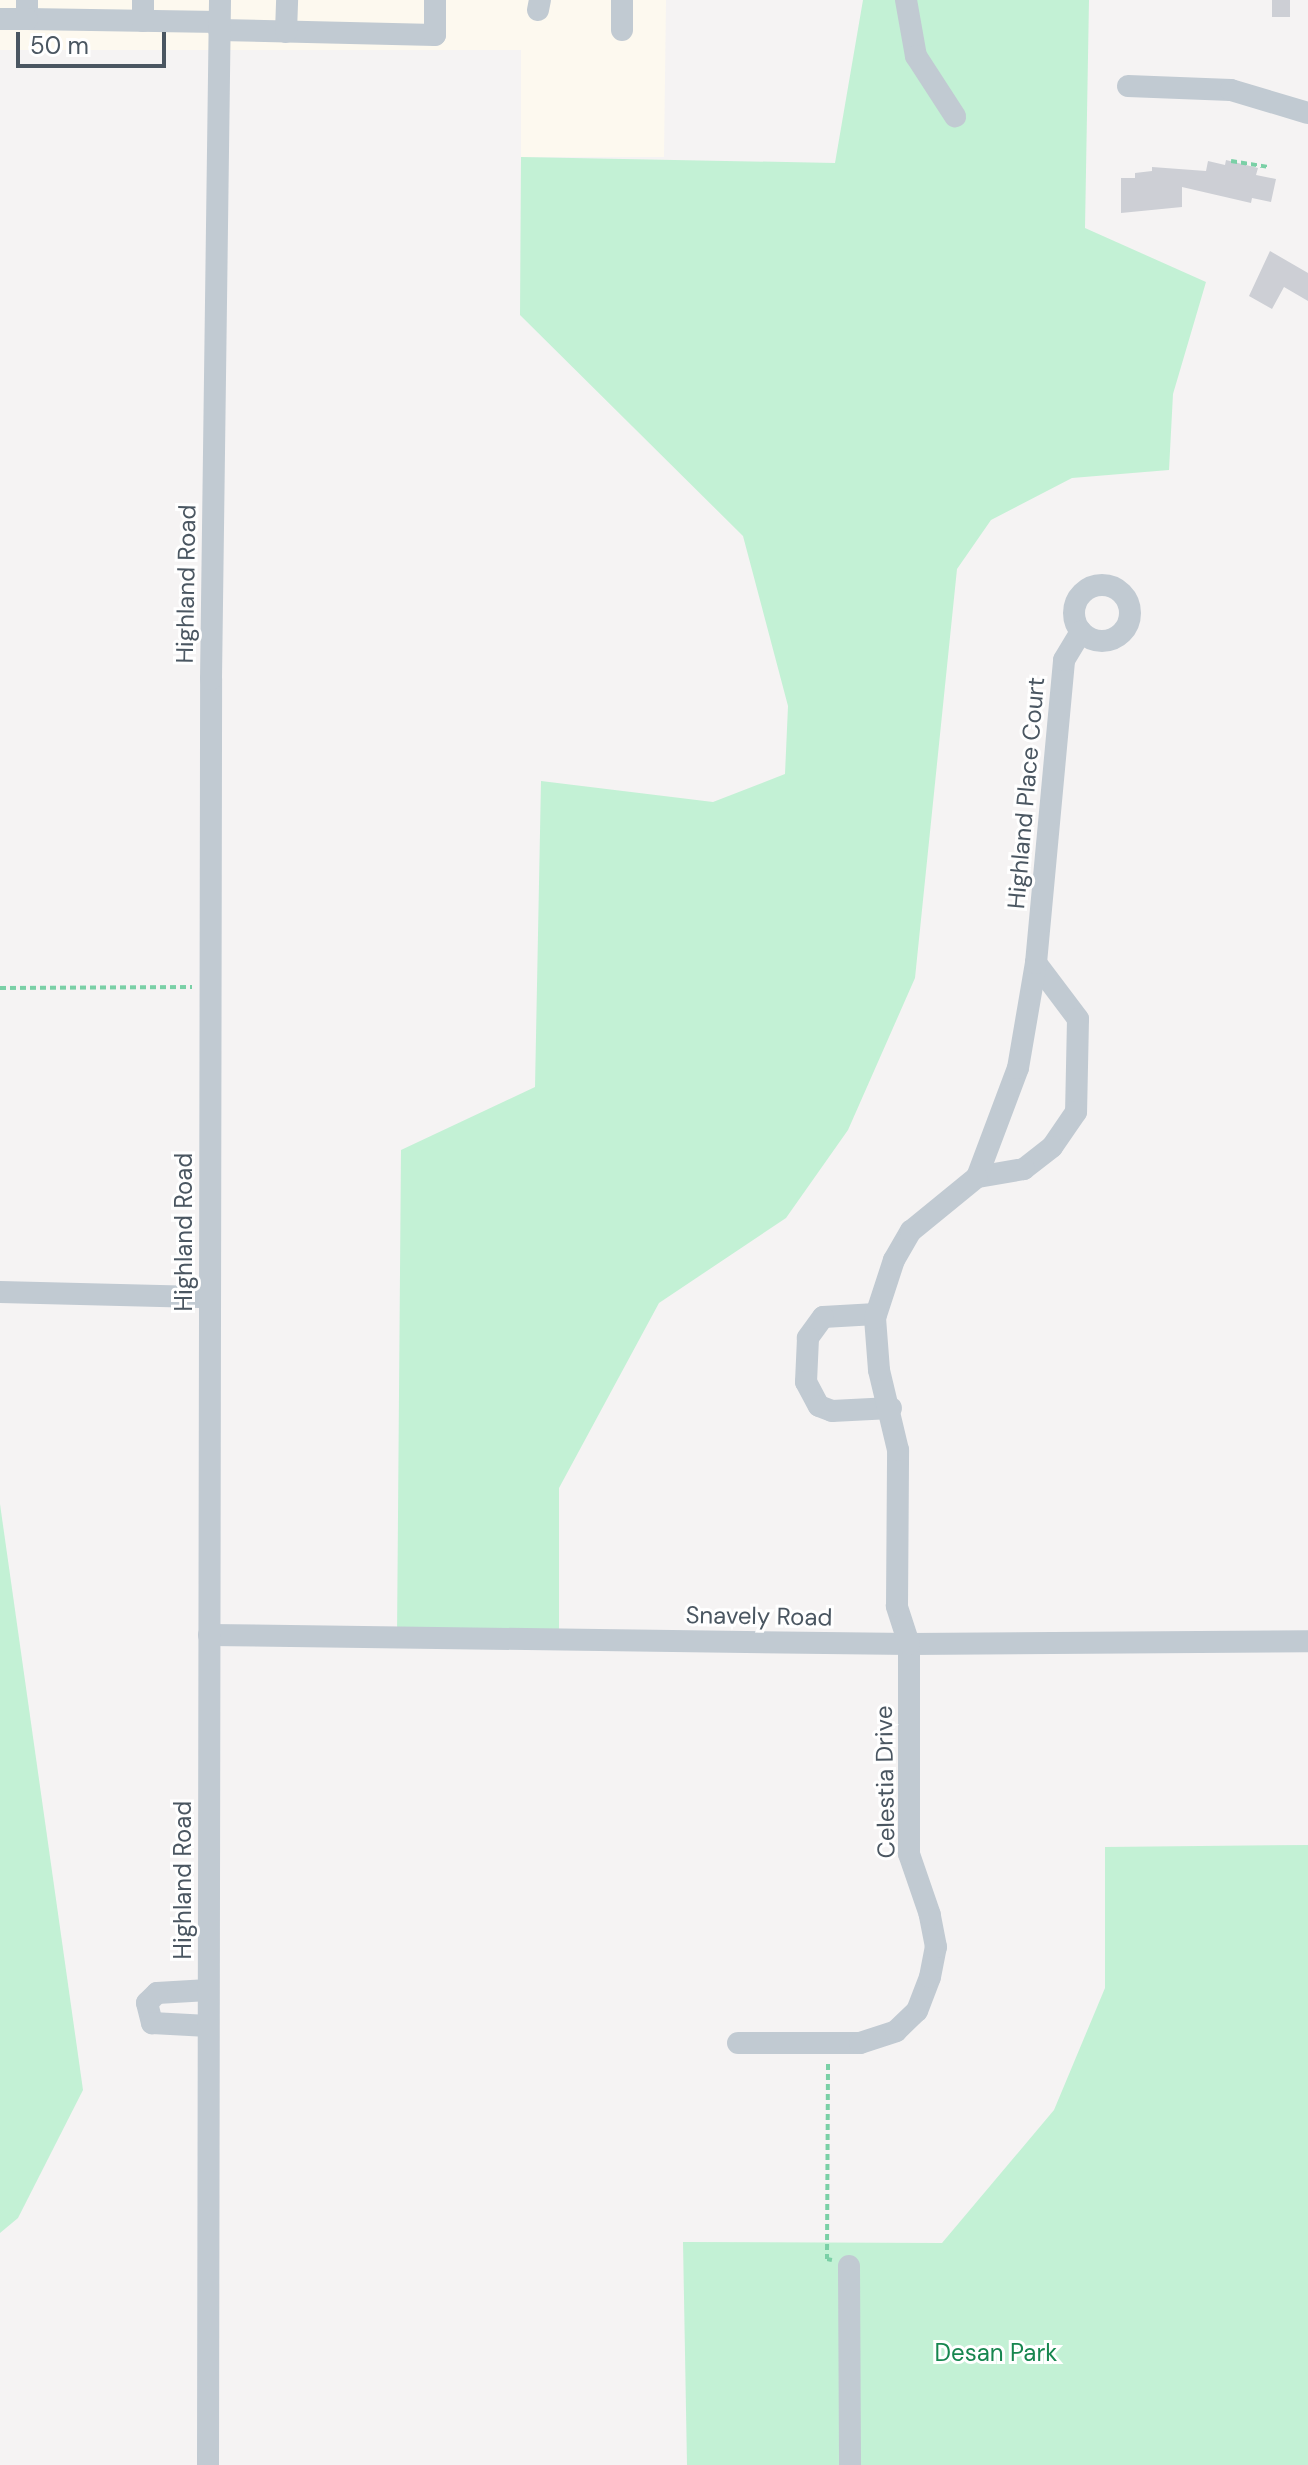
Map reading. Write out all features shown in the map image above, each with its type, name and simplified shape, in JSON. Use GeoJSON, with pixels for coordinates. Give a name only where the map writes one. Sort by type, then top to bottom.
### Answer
{"type":"FeatureCollection","features":[{"type":"Feature","properties":{"kind":"street"},"geometry":{"type":"LineString","coordinates":[[286,32],[287,0]]}},
{"type":"Feature","properties":{"kind":"street"},"geometry":{"type":"LineString","coordinates":[[0,19],[27,9],[143,10],[219,17],[286,32],[435,35],[435,0]]}},
{"type":"Feature","properties":{"kind":"street"},"geometry":{"type":"LineString","coordinates":[[622,0],[622,30]]}},
{"type":"Feature","properties":{"kind":"street"},"geometry":{"type":"LineString","coordinates":[[906,0],[916,56],[955,116]]}},
{"type":"Feature","properties":{"kind":"street","name":"Highland Road"},"geometry":{"type":"LineString","coordinates":[[208,2465],[210,987],[219,17]]}},
{"type":"Feature","properties":{"kind":"street"},"geometry":{"type":"LineString","coordinates":[[1128,86],[1231,90],[1308,113]]}},
{"type":"Feature","properties":{"kind":"street","name":"Highland Place Court"},"geometry":{"type":"LineString","coordinates":[[977,1177],[1018,1068],[1036,963],[1064,660],[1081,632]]}},
{"type":"Feature","properties":{"kind":"street"},"geometry":{"type":"LineString","coordinates":[[909,1644],[897,1606],[898,1450],[891,1408],[879,1370],[876,1314],[894,1260],[911,1231],[977,1177],[1024,1169],[1052,1147],[1076,1112],[1078,1019],[1036,963]]}},
{"type":"Feature","properties":{"kind":"street"},"geometry":{"type":"LineString","coordinates":[[0,1292],[210,1297]]}},
{"type":"Feature","properties":{"kind":"street"},"geometry":{"type":"LineString","coordinates":[[876,1314],[837,1313],[814,1326],[808,1338],[806,1382],[819,1406],[832,1411],[891,1408]]}},
{"type":"Feature","properties":{"kind":"street","name":"Snavely Road"},"geometry":{"type":"LineString","coordinates":[[209,1635],[909,1644],[1308,1641]]}},
{"type":"Feature","properties":{"kind":"street","name":"Celestia Drive"},"geometry":{"type":"LineString","coordinates":[[738,2043],[860,2043],[896,2031],[917,2011],[930,1977],[936,1947],[930,1915],[909,1854],[909,1644]]}},
{"type":"Feature","properties":{"kind":"street"},"geometry":{"type":"LineString","coordinates":[[208,1990],[157,1993],[147,2003],[152,2023],[208,2026]]}},
{"type":"Feature","properties":{"kind":"street"},"geometry":{"type":"LineString","coordinates":[[849,2266],[850,2465]]}},
{"type":"Feature","properties":{"kind":"path"},"geometry":{"type":"LineString","coordinates":[[1231,161],[1270,167]]}},
{"type":"Feature","properties":{"kind":"path"},"geometry":{"type":"LineString","coordinates":[[0,988],[210,987]]}},
{"type":"Feature","properties":{"kind":"path"},"geometry":{"type":"LineString","coordinates":[[828,2044],[827,2259],[849,2266]]}},
{"type":"Feature","properties":{"kind":"shaded area"},"geometry":{"type":"Polygon","coordinates":[[[0,0],[666,0],[664,157],[521,157],[521,50],[0,50],[0,0]]]}},
{"type":"Feature","properties":{"kind":"green space"},"geometry":{"type":"Polygon","coordinates":[[[863,0],[1089,0],[1085,228],[1206,282],[1173,394],[1169,470],[1072,478],[991,520],[957,569],[915,978],[848,1130],[786,1218],[659,1303],[559,1488],[559,1639],[397,1637],[401,1150],[535,1087],[541,781],[713,802],[785,774],[788,706],[743,536],[520,315],[521,157],[835,163],[863,0]]]}},
{"type":"Feature","properties":{"kind":"green space"},"geometry":{"type":"Polygon","coordinates":[[[0,1504],[83,2090],[18,2218],[0,2233],[0,1504]]]}},
{"type":"Feature","properties":{"kind":"green space","name":"Desan Park"},"geometry":{"type":"Polygon","coordinates":[[[1308,1845],[1308,2465],[687,2465],[683,2242],[942,2243],[1054,2110],[1105,1988],[1105,1847],[1308,1845]]]}},
{"type":"Feature","properties":{"kind":"building"},"geometry":{"type":"Polygon","coordinates":[[[1272,0],[1290,0],[1290,17],[1272,17],[1272,0]]]}},
{"type":"Feature","properties":{"kind":"building"},"geometry":{"type":"Polygon","coordinates":[[[1226,160],[1258,168],[1256,175],[1276,179],[1271,202],[1252,198],[1251,203],[1182,187],[1182,207],[1121,213],[1121,178],[1135,178],[1135,173],[1152,171],[1152,167],[1206,171],[1208,161],[1225,165],[1226,160]]]}},
{"type":"Feature","properties":{"kind":"building"},"geometry":{"type":"Polygon","coordinates":[[[1270,251],[1308,273],[1308,301],[1284,287],[1272,309],[1249,296],[1270,251]]]}}]}
